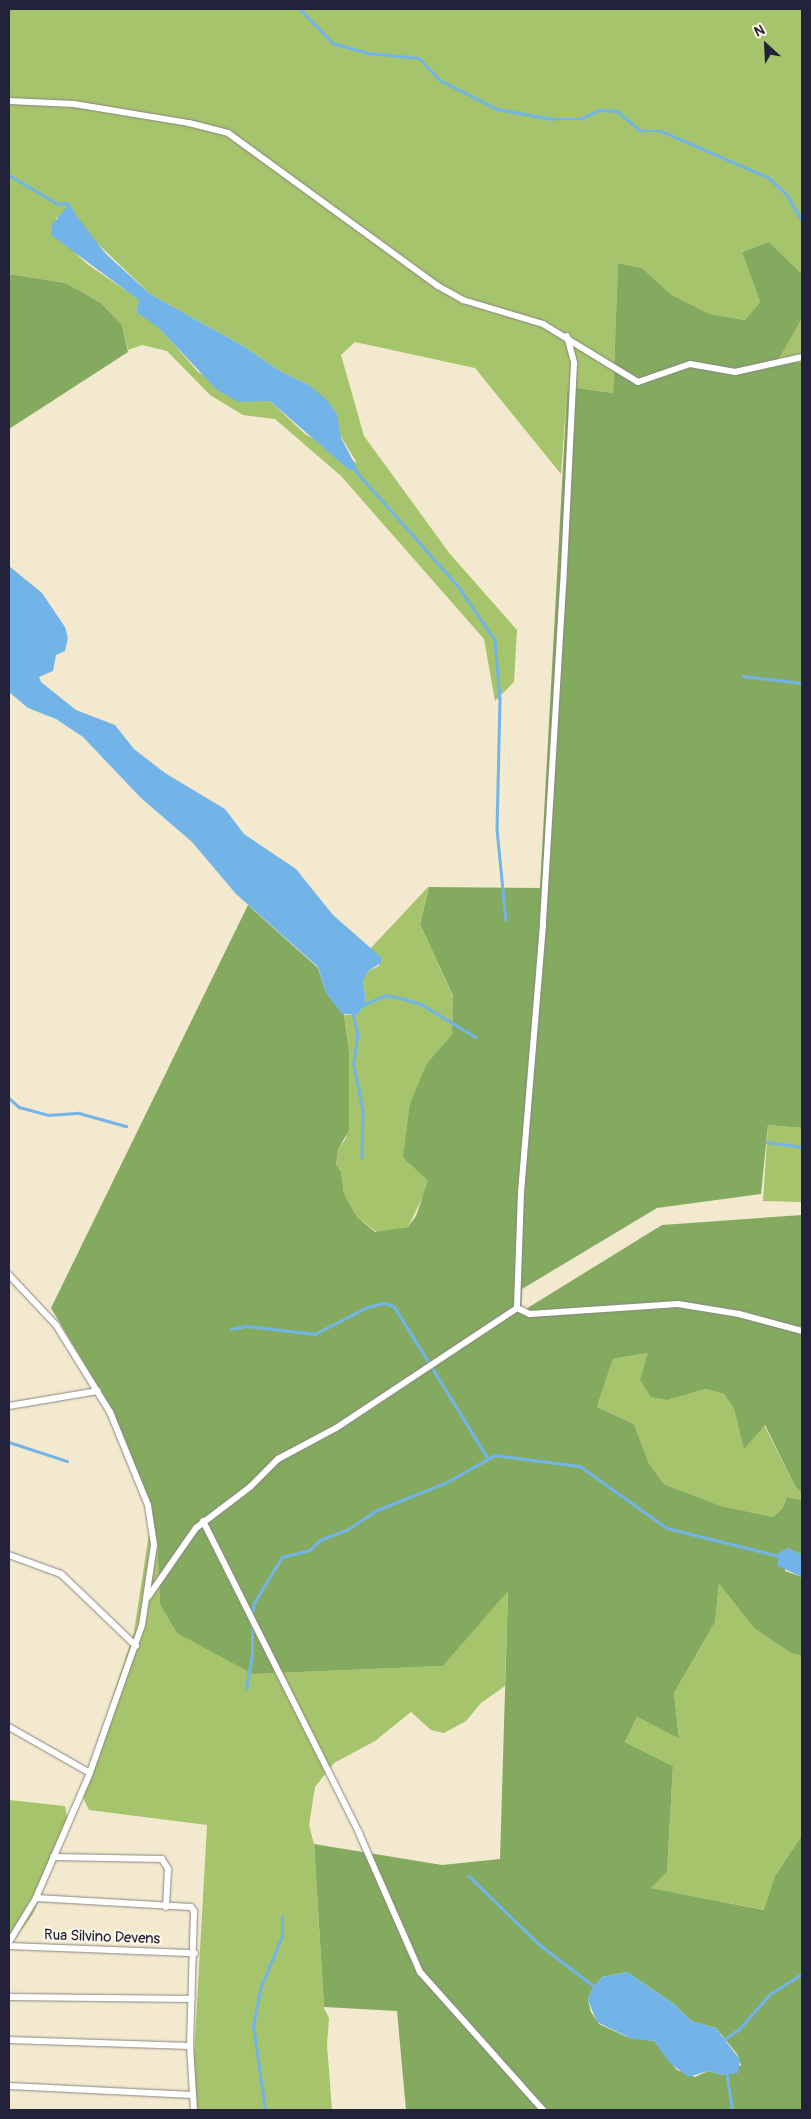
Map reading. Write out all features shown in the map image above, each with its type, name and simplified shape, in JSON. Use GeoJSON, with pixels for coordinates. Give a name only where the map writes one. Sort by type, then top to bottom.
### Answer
{"type":"FeatureCollection","features":[{"type":"Feature","properties":{"kind":"street"},"geometry":{"type":"LineString","coordinates":[[9,101],[74,104],[188,123],[228,133],[438,286],[463,300],[543,324],[567,336],[610,367],[638,382],[690,364],[735,372],[802,357]]}},
{"type":"Feature","properties":{"kind":"street"},"geometry":{"type":"LineString","coordinates":[[517,1308],[521,1199],[543,925],[563,585],[574,363],[567,336]]}},
{"type":"Feature","properties":{"kind":"street"},"geometry":{"type":"LineString","coordinates":[[9,1275],[50,1316],[98,1391],[132,1463],[151,1516],[154,1545],[148,1598],[136,1646],[90,1773],[36,1898],[9,1942]]}},
{"type":"Feature","properties":{"kind":"street"},"geometry":{"type":"LineString","coordinates":[[517,1308],[530,1314],[678,1304],[740,1314],[802,1331]]}},
{"type":"Feature","properties":{"kind":"street"},"geometry":{"type":"LineString","coordinates":[[148,1598],[186,1539],[203,1521],[250,1487],[288,1452],[336,1428],[517,1308]]}},
{"type":"Feature","properties":{"kind":"street"},"geometry":{"type":"LineString","coordinates":[[9,1406],[98,1391]]}},
{"type":"Feature","properties":{"kind":"street"},"geometry":{"type":"LineString","coordinates":[[203,1521],[359,1833],[420,1972],[543,2110]]}},
{"type":"Feature","properties":{"kind":"street"},"geometry":{"type":"LineString","coordinates":[[9,1555],[61,1574],[136,1646]]}},
{"type":"Feature","properties":{"kind":"street"},"geometry":{"type":"LineString","coordinates":[[9,1727],[90,1773]]}},
{"type":"Feature","properties":{"kind":"street"},"geometry":{"type":"LineString","coordinates":[[53,1857],[162,1859],[168,1869],[166,1907]]}},
{"type":"Feature","properties":{"kind":"street"},"geometry":{"type":"LineString","coordinates":[[36,1898],[191,1907],[196,1913],[190,2046],[194,2110]]}},
{"type":"Feature","properties":{"kind":"street","name":"Rua Silvino Devens"},"geometry":{"type":"LineString","coordinates":[[9,1946],[195,1953]]}},
{"type":"Feature","properties":{"kind":"street"},"geometry":{"type":"LineString","coordinates":[[9,1997],[192,1999]]}},
{"type":"Feature","properties":{"kind":"street"},"geometry":{"type":"LineString","coordinates":[[9,2040],[190,2046]]}},
{"type":"Feature","properties":{"kind":"street"},"geometry":{"type":"LineString","coordinates":[[9,2086],[193,2095]]}},
{"type":"Feature","properties":{"kind":"green space"},"geometry":{"type":"Polygon","coordinates":[[[9,9],[802,9],[802,274],[769,242],[742,252],[760,302],[745,320],[710,314],[672,295],[642,268],[618,263],[613,393],[571,387],[567,392],[561,474],[475,368],[355,342],[341,355],[364,436],[450,554],[517,630],[514,682],[495,701],[484,639],[341,476],[275,419],[243,415],[210,395],[167,351],[142,345],[128,350],[122,325],[101,303],[66,283],[9,274],[9,9]],[[57,217],[52,231],[87,264],[140,300],[136,312],[158,326],[198,372],[252,400],[270,401],[305,434],[357,463],[309,385],[280,371],[245,347],[150,294],[94,240],[57,217]]]}},
{"type":"Feature","properties":{"kind":"green space"},"geometry":{"type":"Polygon","coordinates":[[[769,242],[802,274],[802,318],[777,362],[802,363],[802,1128],[768,1125],[761,1194],[657,1208],[522,1289],[521,1312],[662,1225],[802,1215],[802,1493],[795,1486],[765,1425],[744,1449],[734,1409],[724,1394],[706,1389],[668,1400],[651,1397],[640,1380],[648,1353],[613,1359],[597,1407],[634,1424],[649,1464],[664,1484],[721,1506],[773,1517],[782,1509],[787,1497],[802,1500],[802,1555],[788,1548],[785,1571],[802,1577],[802,1656],[791,1653],[755,1629],[719,1584],[715,1622],[674,1693],[679,1738],[637,1717],[625,1742],[673,1766],[667,1872],[651,1888],[764,1910],[775,1876],[802,1835],[802,2110],[406,2110],[397,2011],[324,2007],[314,1844],[442,1865],[500,1859],[508,1591],[443,1666],[253,1674],[177,1633],[160,1604],[157,1538],[151,1520],[100,1390],[51,1308],[248,905],[318,968],[326,993],[344,1015],[349,1051],[349,1130],[338,1150],[336,1165],[341,1172],[344,1194],[357,1217],[375,1232],[408,1227],[416,1216],[428,1181],[403,1158],[410,1104],[427,1063],[452,1034],[453,996],[420,924],[429,887],[540,888],[567,392],[571,387],[613,393],[618,263],[642,268],[672,295],[710,314],[745,320],[760,302],[742,252],[769,242]],[[627,1972],[602,1977],[591,1991],[588,2000],[591,2012],[599,2024],[627,2037],[654,2041],[677,2070],[695,2077],[708,2071],[723,2075],[741,2065],[737,2054],[716,2028],[691,2021],[674,2004],[627,1972]]]}},
{"type":"Feature","properties":{"kind":"green space"},"geometry":{"type":"Polygon","coordinates":[[[9,274],[66,283],[101,303],[122,325],[128,352],[9,429],[9,274]]]}},
{"type":"Feature","properties":{"kind":"green space"},"geometry":{"type":"Polygon","coordinates":[[[802,318],[802,363],[777,362],[784,348],[802,318]]]}},
{"type":"Feature","properties":{"kind":"green space"},"geometry":{"type":"Polygon","coordinates":[[[429,886],[420,924],[453,997],[452,1034],[427,1063],[403,1158],[428,1181],[428,1186],[408,1227],[378,1233],[357,1217],[344,1194],[341,1173],[336,1165],[338,1150],[346,1138],[348,1112],[349,1051],[344,1015],[358,1014],[366,1003],[363,981],[368,971],[379,966],[381,957],[370,949],[429,886]]]}},
{"type":"Feature","properties":{"kind":"green space"},"geometry":{"type":"Polygon","coordinates":[[[768,1125],[802,1128],[802,1202],[763,1201],[768,1125]]]}},
{"type":"Feature","properties":{"kind":"green space"},"geometry":{"type":"Polygon","coordinates":[[[648,1353],[668,1400],[706,1389],[724,1394],[734,1409],[744,1448],[764,1425],[795,1486],[802,1493],[802,1500],[787,1497],[782,1509],[773,1517],[721,1506],[664,1484],[649,1465],[634,1424],[597,1407],[613,1359],[648,1353]]]}},
{"type":"Feature","properties":{"kind":"green space"},"geometry":{"type":"Polygon","coordinates":[[[151,1520],[157,1537],[160,1604],[253,1674],[443,1666],[508,1590],[505,1686],[481,1703],[466,1721],[444,1733],[431,1730],[411,1712],[375,1741],[334,1763],[315,1787],[309,1825],[314,1844],[324,2008],[329,2018],[327,2045],[332,2110],[191,2110],[207,1825],[89,1810],[84,1800],[83,1788],[134,1632],[151,1520]]]}},
{"type":"Feature","properties":{"kind":"green space"},"geometry":{"type":"Polygon","coordinates":[[[719,1584],[755,1629],[791,1653],[802,1656],[802,1835],[775,1876],[765,1910],[650,1888],[667,1872],[673,1766],[625,1742],[637,1717],[679,1737],[674,1693],[715,1622],[719,1584]]]}},
{"type":"Feature","properties":{"kind":"green space"},"geometry":{"type":"Polygon","coordinates":[[[9,1800],[65,1806],[69,1828],[33,1914],[9,1947],[9,1800]]]}},
{"type":"Feature","properties":{"kind":"water"},"geometry":{"type":"Polygon","coordinates":[[[68,205],[106,254],[150,294],[245,347],[280,371],[309,385],[327,400],[337,414],[341,438],[359,472],[348,469],[270,401],[239,402],[217,390],[158,327],[136,312],[139,300],[51,235],[52,225],[68,205]]]}},
{"type":"Feature","properties":{"kind":"water"},"geometry":{"type":"Polygon","coordinates":[[[9,566],[42,593],[65,627],[68,638],[65,651],[56,655],[53,671],[39,677],[41,682],[76,710],[115,725],[134,749],[165,773],[225,809],[244,834],[296,869],[333,915],[381,957],[381,963],[368,971],[363,981],[366,1003],[358,1014],[342,1014],[326,993],[318,967],[236,894],[192,842],[141,798],[83,737],[56,719],[28,708],[9,692],[9,566]]]}},
{"type":"Feature","properties":{"kind":"water"},"geometry":{"type":"Polygon","coordinates":[[[788,1548],[802,1555],[802,1577],[778,1566],[777,1554],[788,1548]]]}},
{"type":"Feature","properties":{"kind":"water"},"geometry":{"type":"Polygon","coordinates":[[[627,1972],[674,2004],[691,2021],[716,2028],[740,2060],[738,2073],[723,2075],[708,2071],[688,2077],[669,2062],[654,2041],[632,2039],[597,2022],[588,2000],[591,1991],[602,1977],[627,1972]]]}},
{"type":"Feature","properties":{"kind":"waterway"},"geometry":{"type":"LineString","coordinates":[[300,9],[333,43],[368,53],[419,58],[440,80],[497,109],[554,119],[580,119],[599,110],[617,111],[641,131],[661,131],[768,177],[787,195],[802,220]]}},
{"type":"Feature","properties":{"kind":"waterway"},"geometry":{"type":"LineString","coordinates":[[9,175],[58,204],[67,203],[73,212]]}},
{"type":"Feature","properties":{"kind":"waterway"},"geometry":{"type":"LineString","coordinates":[[356,471],[458,586],[495,640],[500,699],[497,829],[506,920]]}},
{"type":"Feature","properties":{"kind":"waterway"},"geometry":{"type":"LineString","coordinates":[[743,676],[802,683]]}},
{"type":"Feature","properties":{"kind":"waterway"},"geometry":{"type":"LineString","coordinates":[[363,1005],[385,995],[401,998],[421,1004],[476,1037]]}},
{"type":"Feature","properties":{"kind":"waterway"},"geometry":{"type":"LineString","coordinates":[[353,1013],[358,1034],[354,1064],[363,1111],[362,1157]]}},
{"type":"Feature","properties":{"kind":"waterway"},"geometry":{"type":"LineString","coordinates":[[9,1098],[19,1107],[48,1115],[79,1113],[126,1126]]}},
{"type":"Feature","properties":{"kind":"waterway"},"geometry":{"type":"LineString","coordinates":[[767,1142],[802,1147]]}},
{"type":"Feature","properties":{"kind":"waterway"},"geometry":{"type":"LineString","coordinates":[[231,1329],[247,1326],[315,1334],[367,1307],[384,1303],[394,1306],[488,1458]]}},
{"type":"Feature","properties":{"kind":"waterway"},"geometry":{"type":"LineString","coordinates":[[9,1442],[67,1461]]}},
{"type":"Feature","properties":{"kind":"waterway"},"geometry":{"type":"LineString","coordinates":[[252,1615],[254,1603],[282,1557],[310,1550],[320,1540],[348,1529],[377,1510],[445,1483],[495,1455],[580,1466],[667,1528],[779,1556]]}},
{"type":"Feature","properties":{"kind":"waterway"},"geometry":{"type":"LineString","coordinates":[[246,1689],[252,1656],[252,1623]]}},
{"type":"Feature","properties":{"kind":"waterway"},"geometry":{"type":"LineString","coordinates":[[469,1876],[539,1944],[595,1987]]}},
{"type":"Feature","properties":{"kind":"waterway"},"geometry":{"type":"LineString","coordinates":[[265,2110],[253,2026],[260,1989],[282,1936],[282,1916]]}},
{"type":"Feature","properties":{"kind":"waterway"},"geometry":{"type":"LineString","coordinates":[[722,2041],[738,2030],[770,1994],[802,1974]]}},
{"type":"Feature","properties":{"kind":"waterway"},"geometry":{"type":"LineString","coordinates":[[727,2074],[733,2110]]}}]}
